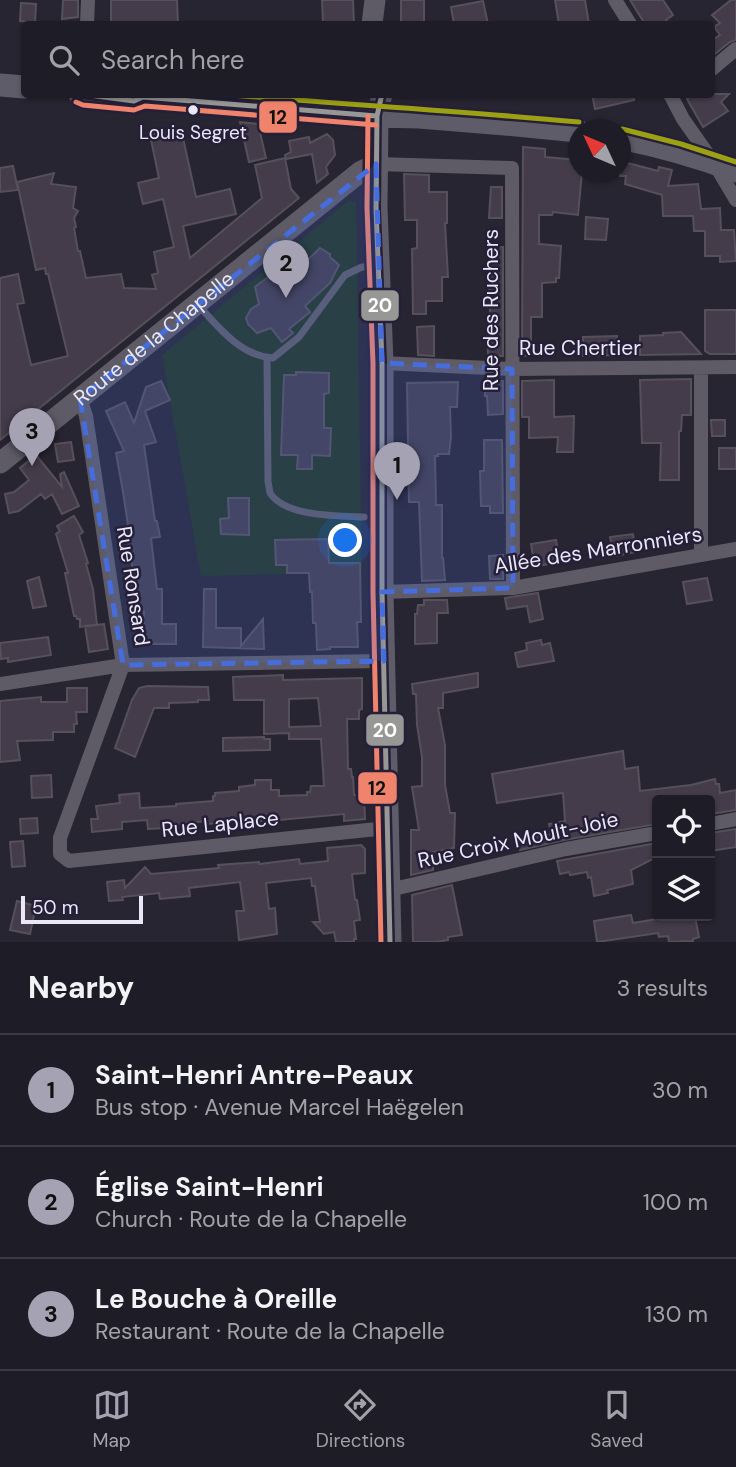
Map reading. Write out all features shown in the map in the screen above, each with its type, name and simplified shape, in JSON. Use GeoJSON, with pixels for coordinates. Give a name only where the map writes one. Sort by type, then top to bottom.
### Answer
{"type":"FeatureCollection","features":[{"type":"Feature","properties":{"kind":"main road"},"geometry":{"type":"LineString","coordinates":[[372,21],[375,0]]}},
{"type":"Feature","properties":{"kind":"main road"},"geometry":{"type":"LineString","coordinates":[[383,0],[386,21]]}},
{"type":"Feature","properties":{"kind":"main road"},"geometry":{"type":"LineString","coordinates":[[0,85],[21,87]]}},
{"type":"Feature","properties":{"kind":"main road"},"geometry":{"type":"LineString","coordinates":[[111,98],[134,101],[139,98]]}},
{"type":"Feature","properties":{"kind":"main road"},"geometry":{"type":"LineString","coordinates":[[220,98],[377,102],[431,118],[568,130]]}},
{"type":"Feature","properties":{"kind":"main road"},"geometry":{"type":"LineString","coordinates":[[377,102],[390,942]]}},
{"type":"Feature","properties":{"kind":"main road"},"geometry":{"type":"LineString","coordinates":[[631,140],[656,145],[736,171]]}},
{"type":"Feature","properties":{"kind":"main road","name":"Route de la Chapelle"},"geometry":{"type":"LineString","coordinates":[[0,463],[360,172],[376,164]]}},
{"type":"Feature","properties":{"kind":"street"},"geometry":{"type":"LineString","coordinates":[[87,21],[88,0]]}},
{"type":"Feature","properties":{"kind":"street"},"geometry":{"type":"LineString","coordinates":[[615,0],[628,21]]}},
{"type":"Feature","properties":{"kind":"street"},"geometry":{"type":"LineString","coordinates":[[715,67],[736,50]]}},
{"type":"Feature","properties":{"kind":"street"},"geometry":{"type":"LineString","coordinates":[[675,98],[683,119],[736,200]]}},
{"type":"Feature","properties":{"kind":"street","name":"Rue des Ruchers"},"geometry":{"type":"LineString","coordinates":[[376,164],[512,167],[513,588]]}},
{"type":"Feature","properties":{"kind":"street","name":"Rue Chertier"},"geometry":{"type":"LineString","coordinates":[[382,363],[512,369],[736,367]]}},
{"type":"Feature","properties":{"kind":"street"},"geometry":{"type":"LineString","coordinates":[[701,368],[701,555]]}},
{"type":"Feature","properties":{"kind":"street","name":"Rue Ronsard"},"geometry":{"type":"LineString","coordinates":[[60,854],[61,838],[124,665],[86,416],[80,398]]}},
{"type":"Feature","properties":{"kind":"street","name":"Allée des Marronniers"},"geometry":{"type":"LineString","coordinates":[[383,592],[513,588],[736,549]]}},
{"type":"Feature","properties":{"kind":"street"},"geometry":{"type":"LineString","coordinates":[[0,684],[124,665],[384,661]]}},
{"type":"Feature","properties":{"kind":"street"},"geometry":{"type":"LineString","coordinates":[[715,823],[736,819]]}},
{"type":"Feature","properties":{"kind":"street","name":"Rue Laplace"},"geometry":{"type":"LineString","coordinates":[[60,854],[69,861],[387,828]]}},
{"type":"Feature","properties":{"kind":"street","name":"Rue Croix Moult-Joie"},"geometry":{"type":"LineString","coordinates":[[388,890],[566,849],[652,834]]}},
{"type":"Feature","properties":{"kind":"lane"},"geometry":{"type":"LineString","coordinates":[[196,303],[242,348],[261,357],[273,358],[299,337],[345,275],[362,267],[378,267]]}},
{"type":"Feature","properties":{"kind":"lane"},"geometry":{"type":"LineString","coordinates":[[267,358],[270,493],[279,501],[311,515],[364,517]]}},
{"type":"Feature","properties":{"kind":"highlighted area"},"geometry":{"type":"Polygon","coordinates":[[[376,164],[382,363],[512,369],[513,588],[382,592],[384,661],[123,665],[80,398],[376,164]]]}},
{"type":"Feature","properties":{"kind":"green space"},"geometry":{"type":"Polygon","coordinates":[[[348,201],[356,202],[362,572],[201,576],[162,355],[348,201]]]}},
{"type":"Feature","properties":{"kind":"building"},"geometry":{"type":"Polygon","coordinates":[[[63,0],[78,0],[78,17],[62,19],[63,0]]]}},
{"type":"Feature","properties":{"kind":"building"},"geometry":{"type":"Polygon","coordinates":[[[111,0],[177,0],[178,21],[111,21],[111,0]]]}},
{"type":"Feature","properties":{"kind":"building"},"geometry":{"type":"Polygon","coordinates":[[[322,0],[353,0],[354,21],[323,21],[322,0]]]}},
{"type":"Feature","properties":{"kind":"building"},"geometry":{"type":"Polygon","coordinates":[[[401,0],[424,0],[424,21],[401,21],[401,0]]]}},
{"type":"Feature","properties":{"kind":"building"},"geometry":{"type":"Polygon","coordinates":[[[555,0],[585,0],[588,21],[558,21],[555,0]]]}},
{"type":"Feature","properties":{"kind":"building"},"geometry":{"type":"Polygon","coordinates":[[[630,0],[663,0],[673,15],[667,21],[643,21],[630,0]]]}},
{"type":"Feature","properties":{"kind":"building"},"geometry":{"type":"Polygon","coordinates":[[[731,0],[736,0],[736,40],[715,54],[715,38],[720,35],[715,26],[720,23],[712,15],[731,0]]]}},
{"type":"Feature","properties":{"kind":"building"},"geometry":{"type":"Polygon","coordinates":[[[483,1],[487,21],[453,21],[451,7],[483,1]]]}},
{"type":"Feature","properties":{"kind":"building"},"geometry":{"type":"Polygon","coordinates":[[[21,3],[36,4],[35,21],[20,21],[21,3]]]}},
{"type":"Feature","properties":{"kind":"building"},"geometry":{"type":"Polygon","coordinates":[[[715,94],[729,94],[721,102],[728,111],[703,127],[687,99],[715,98],[715,94]]]}},
{"type":"Feature","properties":{"kind":"building"},"geometry":{"type":"Polygon","coordinates":[[[593,98],[634,98],[634,100],[595,109],[593,98]]]}},
{"type":"Feature","properties":{"kind":"building"},"geometry":{"type":"Polygon","coordinates":[[[240,122],[258,124],[266,158],[249,162],[240,122]]]}},
{"type":"Feature","properties":{"kind":"building"},"geometry":{"type":"Polygon","coordinates":[[[181,129],[196,197],[230,189],[236,214],[183,226],[190,258],[262,198],[255,165],[285,158],[291,189],[299,198],[0,440],[0,278],[18,274],[24,303],[17,304],[31,365],[68,356],[48,274],[45,268],[36,270],[17,182],[54,173],[51,184],[76,187],[73,208],[78,211],[74,218],[74,228],[86,278],[121,274],[124,288],[156,289],[152,275],[158,273],[154,252],[174,247],[163,199],[143,204],[138,183],[159,178],[150,135],[181,129]]]}},
{"type":"Feature","properties":{"kind":"building"},"geometry":{"type":"Polygon","coordinates":[[[327,134],[333,140],[335,155],[326,167],[328,174],[317,183],[312,154],[286,159],[285,155],[291,152],[289,141],[309,137],[310,143],[327,134]]]}},
{"type":"Feature","properties":{"kind":"building"},"geometry":{"type":"Polygon","coordinates":[[[523,147],[545,149],[545,157],[568,159],[568,182],[581,182],[578,215],[553,212],[552,215],[539,215],[539,244],[561,246],[559,278],[556,278],[556,282],[542,283],[542,317],[531,317],[531,356],[522,356],[523,147]]]}},
{"type":"Feature","properties":{"kind":"building"},"geometry":{"type":"Polygon","coordinates":[[[631,164],[658,171],[659,167],[672,170],[668,186],[698,184],[701,209],[720,208],[721,230],[734,230],[736,261],[720,262],[720,256],[705,256],[705,231],[694,231],[693,216],[663,216],[662,195],[625,184],[631,182],[631,164]]]}},
{"type":"Feature","properties":{"kind":"building"},"geometry":{"type":"Polygon","coordinates":[[[13,166],[18,190],[0,192],[0,168],[13,166]]]}},
{"type":"Feature","properties":{"kind":"building"},"geometry":{"type":"Polygon","coordinates":[[[404,174],[429,175],[429,192],[447,192],[445,223],[448,277],[442,277],[442,301],[426,301],[426,314],[413,314],[412,249],[417,248],[417,220],[405,220],[404,174]]]}},
{"type":"Feature","properties":{"kind":"building"},"geometry":{"type":"Polygon","coordinates":[[[491,187],[502,187],[502,218],[489,218],[491,187]]]}},
{"type":"Feature","properties":{"kind":"building"},"geometry":{"type":"Polygon","coordinates":[[[586,217],[608,219],[606,240],[585,239],[586,217]]]}},
{"type":"Feature","properties":{"kind":"building"},"geometry":{"type":"Polygon","coordinates":[[[488,247],[503,247],[503,356],[488,356],[488,247]]]}},
{"type":"Feature","properties":{"kind":"building"},"geometry":{"type":"Polygon","coordinates":[[[320,248],[330,254],[339,265],[330,283],[305,306],[310,312],[289,329],[293,333],[282,342],[271,328],[257,333],[246,318],[251,309],[259,304],[255,287],[285,267],[292,275],[320,248]]]}},
{"type":"Feature","properties":{"kind":"building"},"geometry":{"type":"Polygon","coordinates":[[[705,310],[736,310],[736,354],[710,354],[705,351],[705,310]]]}},
{"type":"Feature","properties":{"kind":"building"},"geometry":{"type":"Polygon","coordinates":[[[434,326],[434,356],[418,355],[417,327],[434,326]]]}},
{"type":"Feature","properties":{"kind":"building"},"geometry":{"type":"Polygon","coordinates":[[[681,332],[701,354],[640,355],[640,336],[681,332]]]}},
{"type":"Feature","properties":{"kind":"building"},"geometry":{"type":"Polygon","coordinates":[[[617,336],[617,355],[583,356],[583,337],[617,336]]]}},
{"type":"Feature","properties":{"kind":"building"},"geometry":{"type":"Polygon","coordinates":[[[296,372],[329,373],[329,393],[324,394],[324,428],[331,428],[330,456],[312,455],[312,469],[297,469],[298,455],[281,455],[284,375],[296,375],[296,372]]]}},
{"type":"Feature","properties":{"kind":"building"},"geometry":{"type":"Polygon","coordinates":[[[691,379],[691,415],[682,415],[679,431],[679,480],[660,480],[661,443],[642,443],[640,380],[691,379]]]}},
{"type":"Feature","properties":{"kind":"building"},"geometry":{"type":"Polygon","coordinates":[[[554,380],[554,417],[574,416],[573,452],[557,452],[558,437],[529,438],[529,417],[522,417],[522,381],[554,380]]]}},
{"type":"Feature","properties":{"kind":"building"},"geometry":{"type":"Polygon","coordinates":[[[161,381],[170,400],[145,411],[156,442],[144,445],[155,521],[160,537],[151,538],[157,589],[162,589],[162,624],[176,624],[176,644],[144,644],[144,611],[138,612],[137,577],[134,578],[116,453],[124,451],[106,411],[125,402],[134,423],[146,387],[161,381]]]}},
{"type":"Feature","properties":{"kind":"building"},"geometry":{"type":"Polygon","coordinates":[[[503,381],[503,414],[488,415],[485,382],[503,381]]]}},
{"type":"Feature","properties":{"kind":"building"},"geometry":{"type":"Polygon","coordinates":[[[458,382],[457,407],[450,407],[449,454],[435,456],[436,505],[442,505],[442,558],[445,580],[422,581],[419,502],[409,502],[407,383],[458,382]]]}},
{"type":"Feature","properties":{"kind":"building"},"geometry":{"type":"Polygon","coordinates":[[[711,420],[725,420],[725,436],[712,436],[711,420]]]}},
{"type":"Feature","properties":{"kind":"building"},"geometry":{"type":"Polygon","coordinates":[[[484,440],[502,440],[503,513],[490,513],[490,506],[481,506],[480,471],[484,471],[484,440]]]}},
{"type":"Feature","properties":{"kind":"building"},"geometry":{"type":"Polygon","coordinates":[[[71,442],[74,460],[58,462],[55,444],[71,442]]]}},
{"type":"Feature","properties":{"kind":"building"},"geometry":{"type":"Polygon","coordinates":[[[719,448],[736,448],[736,469],[719,469],[719,448]]]}},
{"type":"Feature","properties":{"kind":"building"},"geometry":{"type":"Polygon","coordinates":[[[36,455],[62,487],[60,474],[64,472],[79,506],[62,514],[52,494],[45,499],[41,494],[19,511],[9,513],[5,494],[14,492],[29,480],[20,468],[36,455]]]}},
{"type":"Feature","properties":{"kind":"building"},"geometry":{"type":"Polygon","coordinates":[[[228,498],[249,498],[249,535],[221,534],[220,519],[229,518],[228,498]]]}},
{"type":"Feature","properties":{"kind":"building"},"geometry":{"type":"Polygon","coordinates":[[[74,516],[83,532],[79,535],[88,563],[86,564],[93,589],[97,625],[80,627],[80,619],[74,616],[65,573],[68,573],[56,534],[60,531],[57,526],[74,516]]]}},
{"type":"Feature","properties":{"kind":"building"},"geometry":{"type":"Polygon","coordinates":[[[633,534],[636,552],[614,556],[610,537],[633,534]]]}},
{"type":"Feature","properties":{"kind":"building"},"geometry":{"type":"Polygon","coordinates":[[[328,539],[329,563],[360,563],[361,622],[357,622],[358,647],[317,650],[309,573],[287,573],[287,565],[276,565],[275,540],[328,539]]]}},
{"type":"Feature","properties":{"kind":"building"},"geometry":{"type":"Polygon","coordinates":[[[556,540],[560,562],[543,565],[542,561],[534,563],[531,544],[556,540]]]}},
{"type":"Feature","properties":{"kind":"building"},"geometry":{"type":"Polygon","coordinates":[[[503,555],[503,579],[490,579],[489,556],[503,555]]]}},
{"type":"Feature","properties":{"kind":"building"},"geometry":{"type":"Polygon","coordinates":[[[39,577],[46,606],[33,608],[27,581],[39,577]]]}},
{"type":"Feature","properties":{"kind":"building"},"geometry":{"type":"Polygon","coordinates":[[[707,578],[712,600],[687,604],[683,582],[707,578]]]}},
{"type":"Feature","properties":{"kind":"building"},"geometry":{"type":"Polygon","coordinates":[[[204,589],[216,589],[216,628],[241,628],[241,646],[263,619],[264,649],[203,647],[204,589]]]}},
{"type":"Feature","properties":{"kind":"building"},"geometry":{"type":"Polygon","coordinates":[[[538,593],[543,619],[530,622],[527,606],[507,609],[505,598],[538,593]]]}},
{"type":"Feature","properties":{"kind":"building"},"geometry":{"type":"Polygon","coordinates":[[[424,600],[447,600],[448,613],[437,613],[437,643],[415,644],[415,614],[418,605],[424,605],[424,600]]]}},
{"type":"Feature","properties":{"kind":"building"},"geometry":{"type":"Polygon","coordinates":[[[104,624],[108,649],[89,652],[85,626],[104,624]]]}},
{"type":"Feature","properties":{"kind":"building"},"geometry":{"type":"Polygon","coordinates":[[[48,637],[51,655],[8,662],[8,658],[1,659],[0,643],[48,637]]]}},
{"type":"Feature","properties":{"kind":"building"},"geometry":{"type":"Polygon","coordinates":[[[541,640],[542,645],[550,643],[554,661],[518,667],[515,653],[527,650],[526,643],[541,640]]]}},
{"type":"Feature","properties":{"kind":"building"},"geometry":{"type":"Polygon","coordinates":[[[478,673],[478,687],[443,693],[443,708],[438,708],[445,745],[445,785],[450,813],[455,813],[454,848],[433,852],[433,870],[411,875],[411,830],[419,830],[412,787],[422,786],[416,694],[413,694],[412,684],[478,673]]]}},
{"type":"Feature","properties":{"kind":"building"},"geometry":{"type":"Polygon","coordinates":[[[283,675],[283,680],[362,678],[362,709],[359,710],[359,719],[347,719],[348,769],[351,769],[353,777],[354,795],[364,795],[365,819],[344,821],[344,814],[268,821],[208,824],[207,821],[148,829],[147,820],[122,822],[122,829],[92,832],[91,819],[98,819],[96,806],[120,803],[119,795],[139,793],[140,808],[213,801],[215,793],[239,791],[239,787],[255,785],[255,780],[271,780],[271,790],[279,790],[279,796],[307,795],[311,786],[324,786],[321,739],[289,739],[289,733],[264,734],[264,700],[234,700],[233,677],[283,675]],[[318,698],[289,699],[289,727],[321,726],[318,698]]]}},
{"type":"Feature","properties":{"kind":"building"},"geometry":{"type":"Polygon","coordinates":[[[208,687],[209,700],[169,703],[169,708],[154,708],[135,757],[115,748],[132,700],[139,688],[208,687]]]}},
{"type":"Feature","properties":{"kind":"building"},"geometry":{"type":"Polygon","coordinates":[[[67,688],[87,688],[87,712],[76,712],[77,724],[74,724],[74,732],[53,732],[53,740],[17,741],[20,760],[0,762],[0,701],[41,697],[41,702],[67,702],[67,688]]]}},
{"type":"Feature","properties":{"kind":"building"},"geometry":{"type":"Polygon","coordinates":[[[223,738],[270,739],[270,750],[223,751],[223,738]]]}},
{"type":"Feature","properties":{"kind":"building"},"geometry":{"type":"Polygon","coordinates":[[[623,751],[625,769],[638,767],[640,791],[691,785],[715,779],[720,793],[736,790],[736,810],[715,813],[715,795],[652,795],[652,825],[520,850],[518,839],[551,834],[549,824],[565,821],[563,793],[497,803],[492,774],[623,751]]]}},
{"type":"Feature","properties":{"kind":"building"},"geometry":{"type":"Polygon","coordinates":[[[51,775],[52,797],[32,798],[31,776],[51,775]]]}},
{"type":"Feature","properties":{"kind":"building"},"geometry":{"type":"Polygon","coordinates":[[[37,818],[38,833],[21,834],[20,819],[37,818]]]}},
{"type":"Feature","properties":{"kind":"building"},"geometry":{"type":"Polygon","coordinates":[[[736,829],[736,847],[715,850],[715,832],[736,829]]]}},
{"type":"Feature","properties":{"kind":"building"},"geometry":{"type":"Polygon","coordinates":[[[23,841],[25,866],[12,867],[10,842],[23,841]]]}},
{"type":"Feature","properties":{"kind":"building"},"geometry":{"type":"Polygon","coordinates":[[[652,844],[652,860],[631,870],[633,884],[594,896],[591,877],[588,878],[587,872],[560,874],[557,861],[652,844]]]}},
{"type":"Feature","properties":{"kind":"building"},"geometry":{"type":"Polygon","coordinates":[[[361,845],[365,849],[365,873],[352,874],[360,920],[354,921],[354,942],[336,942],[334,932],[324,934],[313,922],[320,922],[315,886],[312,886],[311,878],[266,883],[269,909],[275,908],[277,934],[239,940],[236,911],[244,911],[240,882],[189,888],[190,896],[160,899],[159,893],[109,901],[107,882],[124,880],[125,888],[145,867],[151,874],[219,868],[218,865],[299,859],[300,864],[328,861],[327,848],[361,845]]]}},
{"type":"Feature","properties":{"kind":"building"},"geometry":{"type":"Polygon","coordinates":[[[452,885],[462,935],[437,942],[413,942],[412,895],[452,885]]]}},
{"type":"Feature","properties":{"kind":"building"},"geometry":{"type":"Polygon","coordinates":[[[17,901],[36,906],[30,934],[10,930],[17,901]]]}},
{"type":"Feature","properties":{"kind":"building"},"geometry":{"type":"Polygon","coordinates":[[[631,915],[633,923],[652,920],[696,921],[699,937],[693,941],[669,942],[668,936],[659,937],[658,933],[597,942],[594,921],[631,915]]]}},
{"type":"Feature","properties":{"kind":"transit line","name":"20"},"geometry":{"type":"LineString","coordinates":[[111,98],[134,101],[141,98]]}},
{"type":"Feature","properties":{"kind":"transit line","name":"20"},"geometry":{"type":"LineString","coordinates":[[155,98],[377,116]]}},
{"type":"Feature","properties":{"kind":"transit line"},"geometry":{"type":"LineString","coordinates":[[274,98],[568,121]]}},
{"type":"Feature","properties":{"kind":"transit line","name":"20"},"geometry":{"type":"LineString","coordinates":[[381,98],[377,116],[376,208],[382,363],[382,592],[390,942]]}},
{"type":"Feature","properties":{"kind":"transit line","name":"12"},"geometry":{"type":"LineString","coordinates":[[76,102],[134,110],[145,106],[376,125]]}},
{"type":"Feature","properties":{"kind":"transit line","name":"12"},"geometry":{"type":"LineString","coordinates":[[368,116],[367,208],[373,363],[373,592],[381,942]]}},
{"type":"Feature","properties":{"kind":"transit line"},"geometry":{"type":"LineString","coordinates":[[631,131],[736,162]]}},
{"type":"Feature","properties":{"kind":"place","name":"Louis Segret"},"geometry":{"type":"Point","coordinates":[193,110]}},
{"type":"Feature","properties":{"kind":"place","name":"Église Saint-Henri"},"geometry":{"type":"Point","coordinates":[286,298]}},
{"type":"Feature","properties":{"kind":"place","name":"Le Bouche à Oreille"},"geometry":{"type":"Point","coordinates":[32,466]}},
{"type":"Feature","properties":{"kind":"place","name":"Saint-Henri Antre-Peaux"},"geometry":{"type":"Point","coordinates":[397,500]}}]}
